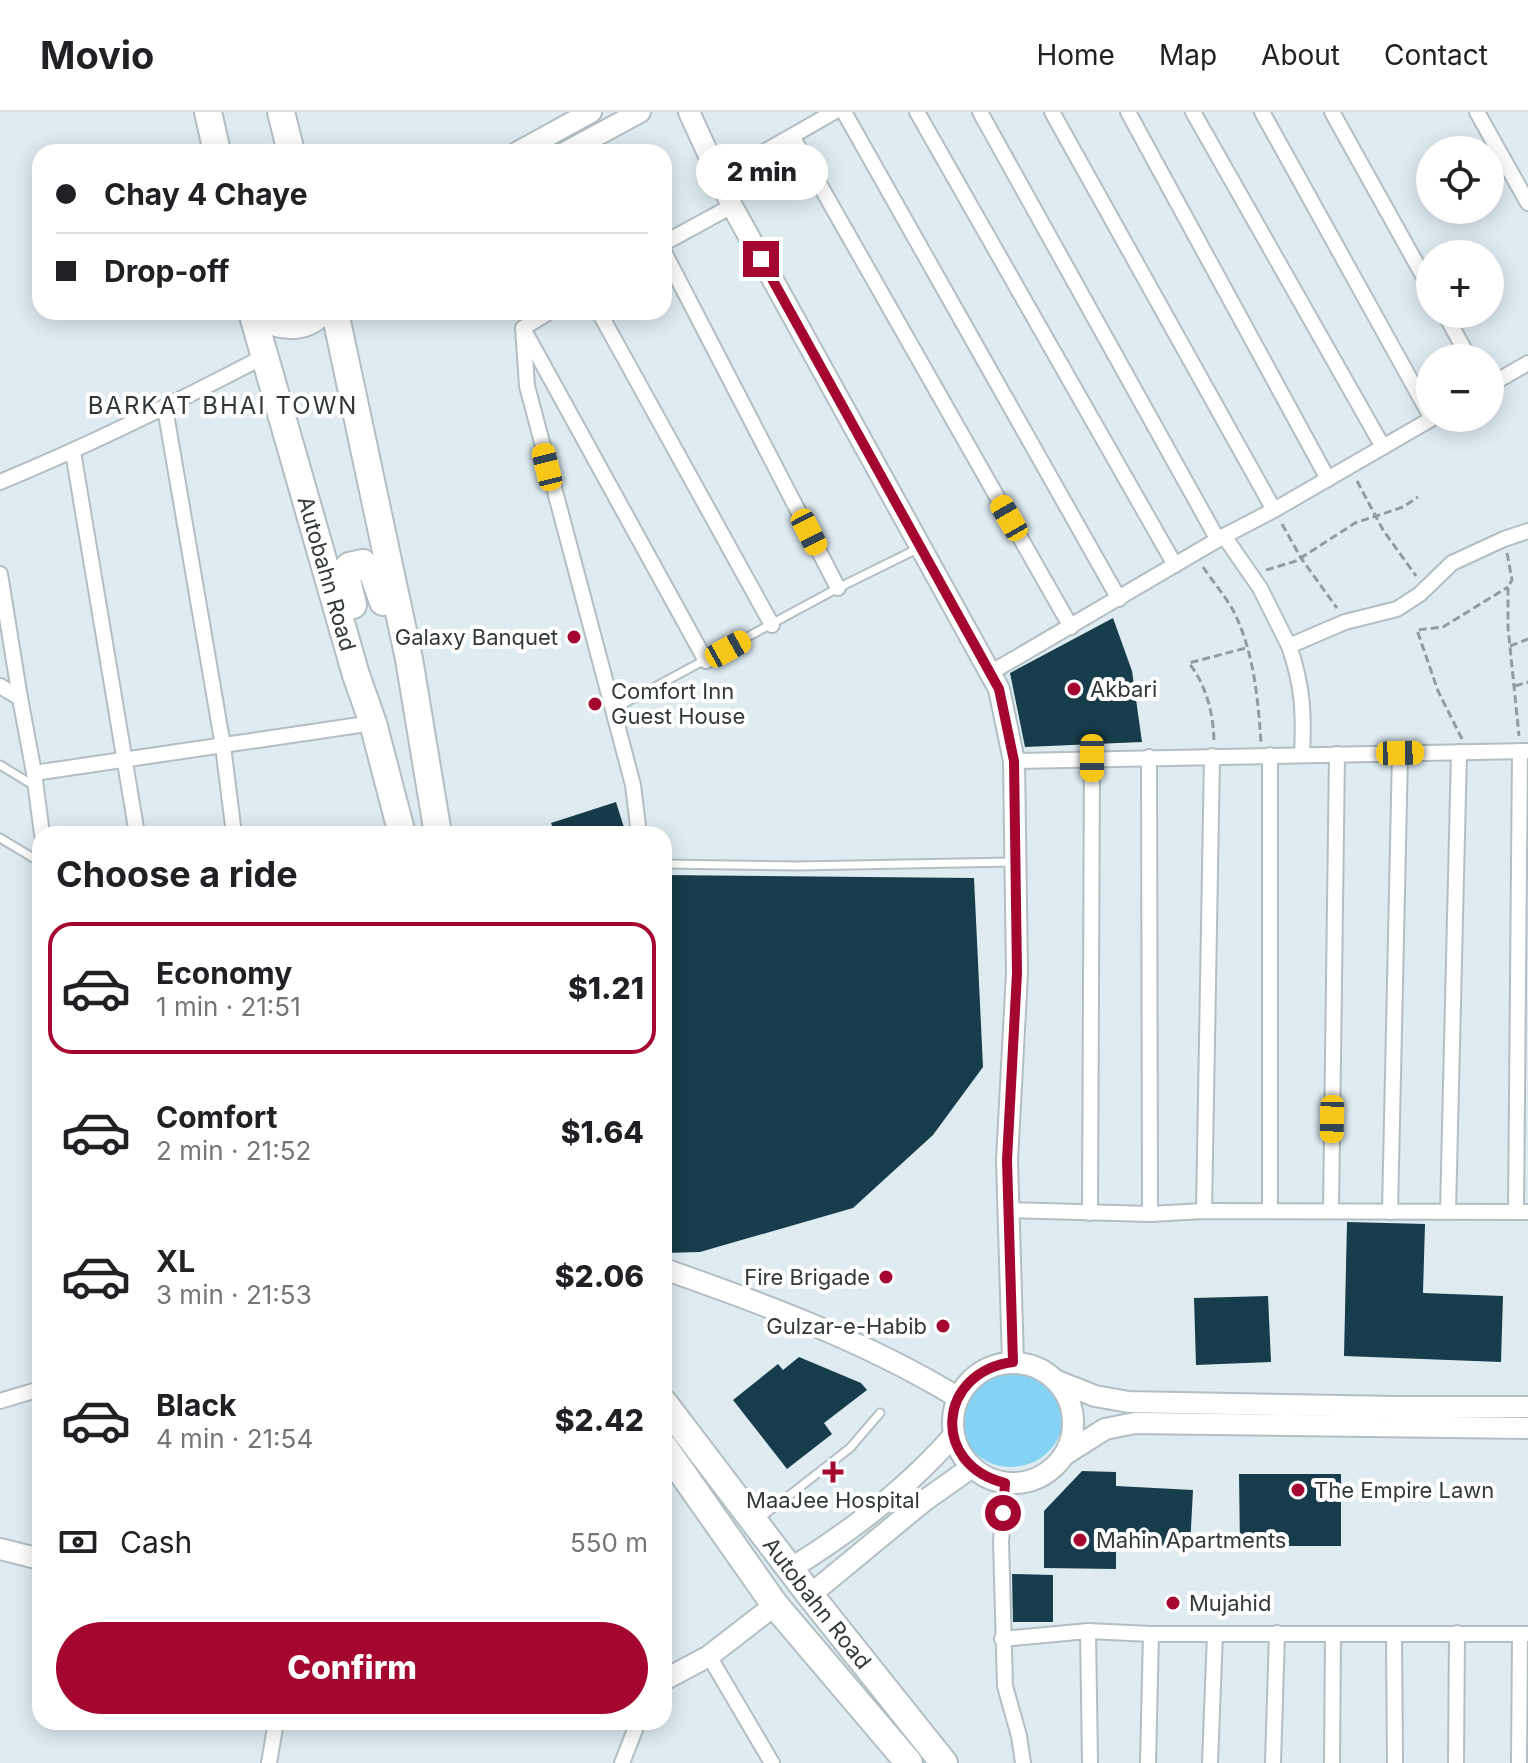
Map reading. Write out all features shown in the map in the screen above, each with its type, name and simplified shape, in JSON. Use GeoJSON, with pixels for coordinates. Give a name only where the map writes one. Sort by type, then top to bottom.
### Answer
{"type":"FeatureCollection","features":[{"type":"Feature","properties":{"kind":"highway"},"geometry":{"type":"LineString","coordinates":[[208,112],[215,144]]}},
{"type":"Feature","properties":{"kind":"highway"},"geometry":{"type":"LineString","coordinates":[[281,112],[289,144]]}},
{"type":"Feature","properties":{"kind":"highway","name":"Autobahn Road"},"geometry":{"type":"LineString","coordinates":[[254,320],[356,675],[373,723],[400,826]]}},
{"type":"Feature","properties":{"kind":"highway"},"geometry":{"type":"LineString","coordinates":[[271,320],[289,326],[309,320]]}},
{"type":"Feature","properties":{"kind":"highway"},"geometry":{"type":"LineString","coordinates":[[337,320],[409,659],[437,826]]}},
{"type":"Feature","properties":{"kind":"highway"},"geometry":{"type":"LineString","coordinates":[[356,675],[362,632],[344,576],[349,566],[363,563],[373,574],[390,625],[409,659]]}},
{"type":"Feature","properties":{"kind":"highway","name":"Autobahn Road"},"geometry":{"type":"LineString","coordinates":[[672,1414],[810,1595],[944,1763]]}},
{"type":"Feature","properties":{"kind":"highway","name":"Autobahn Road"},"geometry":{"type":"LineString","coordinates":[[672,1458],[775,1605],[909,1763]]}},
{"type":"Feature","properties":{"kind":"main road"},"geometry":{"type":"LineString","coordinates":[[533,144],[591,112]]}},
{"type":"Feature","properties":{"kind":"main road"},"geometry":{"type":"LineString","coordinates":[[581,144],[640,112]]}},
{"type":"Feature","properties":{"kind":"main road"},"geometry":{"type":"LineString","coordinates":[[689,112],[732,206],[999,689],[1014,761],[1017,973],[1007,1160],[1013,1362]]}},
{"type":"Feature","properties":{"kind":"main road"},"geometry":{"type":"LineString","coordinates":[[672,1272],[731,1292],[910,1368],[957,1397]]}},
{"type":"Feature","properties":{"kind":"main road"},"geometry":{"type":"LineString","coordinates":[[1057,1381],[1068,1398],[1073,1417],[1072,1437],[1064,1455],[1053,1468],[1039,1478],[1023,1483],[1005,1483],[982,1475],[972,1467],[960,1453],[953,1436],[952,1416],[957,1397],[980,1372],[996,1364],[1013,1362],[1037,1368],[1057,1381],[1095,1396],[1129,1402],[1528,1407]]}},
{"type":"Feature","properties":{"kind":"main road"},"geometry":{"type":"LineString","coordinates":[[1064,1455],[1105,1429],[1135,1423],[1528,1428]]}},
{"type":"Feature","properties":{"kind":"main road"},"geometry":{"type":"LineString","coordinates":[[790,1569],[826,1546],[911,1480],[953,1436]]}},
{"type":"Feature","properties":{"kind":"main road"},"geometry":{"type":"LineString","coordinates":[[810,1595],[924,1501],[972,1467]]}},
{"type":"Feature","properties":{"kind":"main road"},"geometry":{"type":"LineString","coordinates":[[0,1549],[32,1557]]}},
{"type":"Feature","properties":{"kind":"main road"},"geometry":{"type":"LineString","coordinates":[[672,1676],[709,1656],[775,1605]]}},
{"type":"Feature","properties":{"kind":"street"},"geometry":{"type":"LineString","coordinates":[[720,177],[834,112]]}},
{"type":"Feature","properties":{"kind":"street"},"geometry":{"type":"LineString","coordinates":[[844,112],[1119,599]]}},
{"type":"Feature","properties":{"kind":"street"},"geometry":{"type":"LineString","coordinates":[[917,112],[1175,565]]}},
{"type":"Feature","properties":{"kind":"street"},"geometry":{"type":"LineString","coordinates":[[980,112],[1221,538],[1253,578],[1276,616],[1300,676],[1302,755]]}},
{"type":"Feature","properties":{"kind":"street"},"geometry":{"type":"LineString","coordinates":[[1052,112],[1274,510]]}},
{"type":"Feature","properties":{"kind":"street"},"geometry":{"type":"LineString","coordinates":[[1128,112],[1328,479]]}},
{"type":"Feature","properties":{"kind":"street"},"geometry":{"type":"LineString","coordinates":[[1193,112],[1383,447]]}},
{"type":"Feature","properties":{"kind":"street"},"geometry":{"type":"LineString","coordinates":[[1262,112],[1416,389]]}},
{"type":"Feature","properties":{"kind":"street"},"geometry":{"type":"LineString","coordinates":[[1332,112],[1416,263]]}},
{"type":"Feature","properties":{"kind":"street"},"geometry":{"type":"LineString","coordinates":[[1477,112],[1528,203]]}},
{"type":"Feature","properties":{"kind":"street"},"geometry":{"type":"LineString","coordinates":[[792,136],[1071,627]]}},
{"type":"Feature","properties":{"kind":"street"},"geometry":{"type":"LineString","coordinates":[[672,239],[732,206]]}},
{"type":"Feature","properties":{"kind":"street"},"geometry":{"type":"LineString","coordinates":[[672,267],[838,588]]}},
{"type":"Feature","properties":{"kind":"street"},"geometry":{"type":"LineString","coordinates":[[523,328],[536,320]]}},
{"type":"Feature","properties":{"kind":"street"},"geometry":{"type":"LineString","coordinates":[[603,320],[772,625]]}},
{"type":"Feature","properties":{"kind":"street"},"geometry":{"type":"LineString","coordinates":[[523,328],[706,661]]}},
{"type":"Feature","properties":{"kind":"street"},"geometry":{"type":"LineString","coordinates":[[523,328],[527,386],[614,709],[633,785],[638,826]]}},
{"type":"Feature","properties":{"kind":"street"},"geometry":{"type":"LineString","coordinates":[[0,482],[73,452],[263,357]]}},
{"type":"Feature","properties":{"kind":"street"},"geometry":{"type":"LineString","coordinates":[[1504,377],[1528,363]]}},
{"type":"Feature","properties":{"kind":"street"},"geometry":{"type":"LineString","coordinates":[[165,408],[223,746],[233,826]]}},
{"type":"Feature","properties":{"kind":"street"},"geometry":{"type":"LineString","coordinates":[[990,673],[1416,427]]}},
{"type":"Feature","properties":{"kind":"street"},"geometry":{"type":"LineString","coordinates":[[73,452],[136,826]]}},
{"type":"Feature","properties":{"kind":"street"},"geometry":{"type":"LineString","coordinates":[[1289,646],[1345,622],[1397,609],[1425,589],[1452,563],[1528,531]]}},
{"type":"Feature","properties":{"kind":"street"},"geometry":{"type":"LineString","coordinates":[[0,574],[41,826]]}},
{"type":"Feature","properties":{"kind":"street"},"geometry":{"type":"LineString","coordinates":[[0,686],[20,698]]}},
{"type":"Feature","properties":{"kind":"street"},"geometry":{"type":"LineString","coordinates":[[35,780],[124,760],[373,723]]}},
{"type":"Feature","properties":{"kind":"street"},"geometry":{"type":"LineString","coordinates":[[1008,1210],[1150,1214],[1331,1210],[1522,1212],[1524,751],[1014,761]]}},
{"type":"Feature","properties":{"kind":"street"},"geometry":{"type":"LineString","coordinates":[[1448,1211],[1465,752]]}},
{"type":"Feature","properties":{"kind":"street"},"geometry":{"type":"LineString","coordinates":[[1390,1212],[1400,753]]}},
{"type":"Feature","properties":{"kind":"street"},"geometry":{"type":"LineString","coordinates":[[1331,1210],[1337,754]]}},
{"type":"Feature","properties":{"kind":"street"},"geometry":{"type":"LineString","coordinates":[[1266,755],[1270,1211]]}},
{"type":"Feature","properties":{"kind":"street"},"geometry":{"type":"LineString","coordinates":[[1204,1211],[1212,756]]}},
{"type":"Feature","properties":{"kind":"street"},"geometry":{"type":"LineString","coordinates":[[1149,757],[1150,1214]]}},
{"type":"Feature","properties":{"kind":"street"},"geometry":{"type":"LineString","coordinates":[[1090,1213],[1092,758]]}},
{"type":"Feature","properties":{"kind":"street"},"geometry":{"type":"LineString","coordinates":[[0,1401],[32,1391]]}},
{"type":"Feature","properties":{"kind":"street"},"geometry":{"type":"LineString","coordinates":[[1005,1483],[1001,1542],[1005,1686],[1023,1763]]}},
{"type":"Feature","properties":{"kind":"street"},"geometry":{"type":"LineString","coordinates":[[1002,1639],[1088,1631],[1151,1634],[1524,1634],[1519,1763]]}},
{"type":"Feature","properties":{"kind":"street"},"geometry":{"type":"LineString","coordinates":[[1088,1631],[1090,1763]]}},
{"type":"Feature","properties":{"kind":"street"},"geometry":{"type":"LineString","coordinates":[[1273,1763],[1277,1633]]}},
{"type":"Feature","properties":{"kind":"street"},"geometry":{"type":"LineString","coordinates":[[1456,1763],[1457,1633]]}},
{"type":"Feature","properties":{"kind":"street"},"geometry":{"type":"LineString","coordinates":[[1148,1763],[1151,1634]]}},
{"type":"Feature","properties":{"kind":"street"},"geometry":{"type":"LineString","coordinates":[[1210,1763],[1215,1634]]}},
{"type":"Feature","properties":{"kind":"street"},"geometry":{"type":"LineString","coordinates":[[1332,1763],[1333,1634]]}},
{"type":"Feature","properties":{"kind":"street"},"geometry":{"type":"LineString","coordinates":[[1394,1635],[1395,1763]]}},
{"type":"Feature","properties":{"kind":"street"},"geometry":{"type":"LineString","coordinates":[[709,1656],[772,1763]]}},
{"type":"Feature","properties":{"kind":"street"},"geometry":{"type":"LineString","coordinates":[[269,1763],[275,1730]]}},
{"type":"Feature","properties":{"kind":"street"},"geometry":{"type":"LineString","coordinates":[[622,1763],[635,1730]]}},
{"type":"Feature","properties":{"kind":"lane"},"geometry":{"type":"LineString","coordinates":[[614,709],[838,588],[921,547]]}},
{"type":"Feature","properties":{"kind":"lane"},"geometry":{"type":"LineString","coordinates":[[0,765],[35,780]]}},
{"type":"Feature","properties":{"kind":"lane"},"geometry":{"type":"LineString","coordinates":[[0,838],[32,857]]}},
{"type":"Feature","properties":{"kind":"lane"},"geometry":{"type":"LineString","coordinates":[[672,864],[798,866],[1014,862]]}},
{"type":"Feature","properties":{"kind":"lane"},"geometry":{"type":"LineString","coordinates":[[755,1523],[850,1448],[880,1413]]}},
{"type":"Feature","properties":{"kind":"path"},"geometry":{"type":"LineString","coordinates":[[1349,467],[1383,530],[1425,589]]}},
{"type":"Feature","properties":{"kind":"path"},"geometry":{"type":"LineString","coordinates":[[1253,578],[1301,558],[1355,523],[1403,507],[1418,497]]}},
{"type":"Feature","properties":{"kind":"path"},"geometry":{"type":"LineString","coordinates":[[1274,510],[1301,558],[1345,622]]}},
{"type":"Feature","properties":{"kind":"path"},"geometry":{"type":"LineString","coordinates":[[1465,752],[1438,691],[1417,630],[1443,627],[1508,587],[1512,580],[1504,539]]}},
{"type":"Feature","properties":{"kind":"path"},"geometry":{"type":"LineString","coordinates":[[1194,554],[1234,613],[1257,689],[1266,755]]}},
{"type":"Feature","properties":{"kind":"path"},"geometry":{"type":"LineString","coordinates":[[1508,587],[1510,646],[1524,751]]}},
{"type":"Feature","properties":{"kind":"path"},"geometry":{"type":"LineString","coordinates":[[1510,646],[1528,639]]}},
{"type":"Feature","properties":{"kind":"path"},"geometry":{"type":"LineString","coordinates":[[1212,756],[1214,737],[1210,704],[1200,677],[1189,663],[1246,648]]}},
{"type":"Feature","properties":{"kind":"path"},"geometry":{"type":"LineString","coordinates":[[1515,686],[1528,682]]}},
{"type":"Feature","properties":{"kind":"shaded area"},"geometry":{"type":"Polygon","coordinates":[[[1011,1361],[1031,1365],[1048,1377],[1060,1394],[1064,1414],[1060,1434],[1048,1451],[1031,1463],[1011,1467],[991,1463],[974,1451],[962,1434],[958,1414],[962,1394],[974,1377],[991,1365],[1011,1361]]]}},
{"type":"Feature","properties":{"kind":"building","name":"Akbari"},"geometry":{"type":"Polygon","coordinates":[[[1113,618],[1132,671],[1142,742],[1025,747],[1010,673],[1113,618]]]}},
{"type":"Feature","properties":{"kind":"building"},"geometry":{"type":"Polygon","coordinates":[[[616,802],[624,826],[552,826],[551,823],[616,802]]]}},
{"type":"Feature","properties":{"kind":"building"},"geometry":{"type":"Polygon","coordinates":[[[672,875],[974,878],[983,1067],[933,1135],[853,1208],[700,1252],[672,1253],[672,875]]]}},
{"type":"Feature","properties":{"kind":"building"},"geometry":{"type":"Polygon","coordinates":[[[1347,1222],[1425,1224],[1423,1293],[1503,1296],[1501,1362],[1344,1356],[1347,1222]]]}},
{"type":"Feature","properties":{"kind":"building"},"geometry":{"type":"Polygon","coordinates":[[[1268,1296],[1271,1362],[1196,1365],[1194,1298],[1268,1296]]]}},
{"type":"Feature","properties":{"kind":"building"},"geometry":{"type":"Polygon","coordinates":[[[799,1357],[861,1383],[867,1390],[824,1423],[832,1434],[787,1469],[733,1400],[778,1364],[783,1370],[799,1357]]]}},
{"type":"Feature","properties":{"kind":"building"},"geometry":{"type":"Polygon","coordinates":[[[1082,1471],[1116,1472],[1116,1486],[1193,1490],[1190,1547],[1116,1543],[1116,1569],[1044,1568],[1044,1511],[1082,1471]]]}},
{"type":"Feature","properties":{"kind":"building"},"geometry":{"type":"Polygon","coordinates":[[[1239,1474],[1341,1474],[1341,1546],[1240,1546],[1239,1474]]]}},
{"type":"Feature","properties":{"kind":"building"},"geometry":{"type":"Polygon","coordinates":[[[1012,1574],[1053,1575],[1053,1622],[1013,1622],[1012,1574]]]}},
{"type":"Feature","properties":{"kind":"place","name":"Galaxy Banquet"},"geometry":{"type":"Point","coordinates":[574,637]}},
{"type":"Feature","properties":{"kind":"place","name":"Akbari"},"geometry":{"type":"Point","coordinates":[1074,689]}},
{"type":"Feature","properties":{"kind":"place","name":"Comfort Inn Guest House"},"geometry":{"type":"Point","coordinates":[595,704]}},
{"type":"Feature","properties":{"kind":"place","name":"Fire Brigade"},"geometry":{"type":"Point","coordinates":[886,1277]}},
{"type":"Feature","properties":{"kind":"place","name":"Gulzar-e-Habib"},"geometry":{"type":"Point","coordinates":[943,1326]}},
{"type":"Feature","properties":{"kind":"place","name":"MaaJee Hospital"},"geometry":{"type":"Point","coordinates":[833,1472]}},
{"type":"Feature","properties":{"kind":"place","name":"The Empire Lawn"},"geometry":{"type":"Point","coordinates":[1298,1490]}},
{"type":"Feature","properties":{"kind":"place","name":"Mahin Apartments"},"geometry":{"type":"Point","coordinates":[1080,1540]}},
{"type":"Feature","properties":{"kind":"place","name":"Mujahid"},"geometry":{"type":"Point","coordinates":[1173,1603]}},
{"type":"Feature","properties":{"kind":"district","name":"BARKAT BHAI TOWN"},"geometry":{"type":"Point","coordinates":[223,405]}},
{"type":"Feature","properties":{"kind":"route"},"geometry":{"type":"LineString","coordinates":[[761,259],[999,689],[1014,761],[1017,973],[1007,1160],[1013,1362],[996,1364],[967,1383],[957,1397],[952,1416],[953,1436],[960,1453],[982,1475],[1005,1483],[1003,1513]]}}]}
